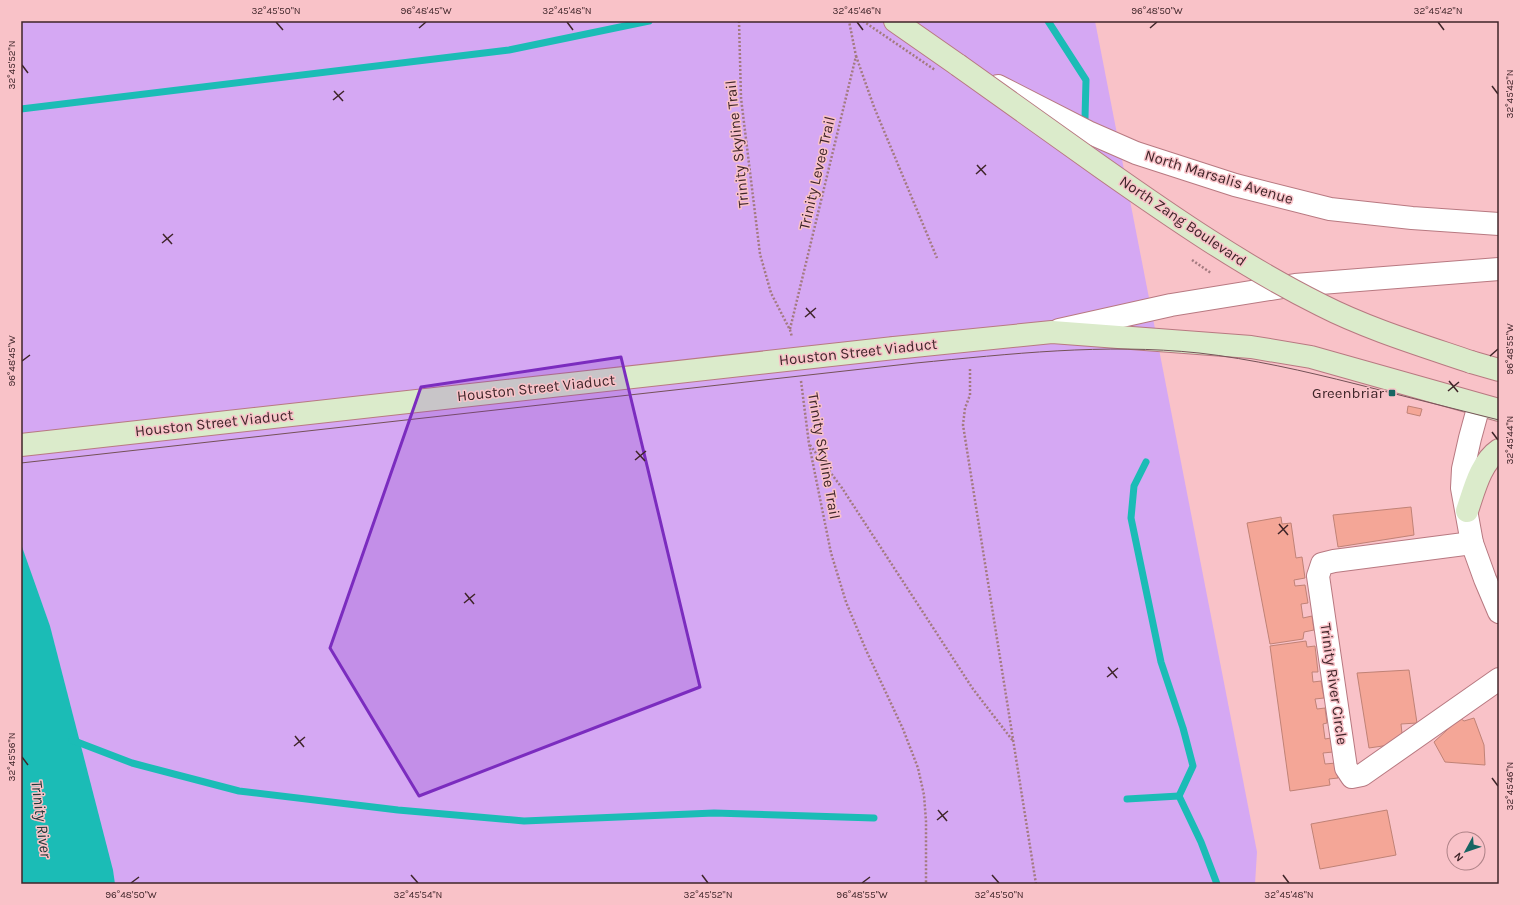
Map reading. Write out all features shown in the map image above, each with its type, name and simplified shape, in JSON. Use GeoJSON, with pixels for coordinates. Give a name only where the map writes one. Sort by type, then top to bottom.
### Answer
{"type":"FeatureCollection","features":[{"type":"Feature","properties":{"kind":"main road","name":"North Zang Boulevard"},"geometry":{"type":"LineString","coordinates":[[895,21],[1171,216],[1220,248],[1273,279],[1322,306],[1396,337],[1499,370]]}},
{"type":"Feature","properties":{"kind":"main road","name":"Houston Street Viaduct"},"geometry":{"type":"LineString","coordinates":[[21,445],[894,348],[1052,332]]}},
{"type":"Feature","properties":{"kind":"main road"},"geometry":{"type":"LineString","coordinates":[[1052,332],[1176,340],[1259,348],[1311,357],[1489,408]]}},
{"type":"Feature","properties":{"kind":"main road"},"geometry":{"type":"LineString","coordinates":[[1467,512],[1476,484],[1485,465],[1499,450]]}},
{"type":"Feature","properties":{"kind":"street","name":"North Marsalis Avenue"},"geometry":{"type":"LineString","coordinates":[[958,65],[1088,132],[1136,153],[1235,185],[1330,209],[1412,218],[1499,224]]}},
{"type":"Feature","properties":{"kind":"street"},"geometry":{"type":"LineString","coordinates":[[1052,332],[1171,305],[1295,285],[1499,269]]}},
{"type":"Feature","properties":{"kind":"street"},"geometry":{"type":"LineString","coordinates":[[1489,408],[1470,438],[1463,469],[1462,488],[1472,543],[1485,580],[1499,612]]}},
{"type":"Feature","properties":{"kind":"street","name":"Trinity River Circle"},"geometry":{"type":"LineString","coordinates":[[1472,543],[1334,561],[1322,564],[1318,576],[1346,768],[1352,777],[1362,775],[1499,679]]}},
{"type":"Feature","properties":{"kind":"path","name":"Trinity Skyline Trail"},"geometry":{"type":"LineString","coordinates":[[738,21],[741,98],[760,254],[771,293],[790,330],[792,337]]}},
{"type":"Feature","properties":{"kind":"path","name":"Trinity Levee Trail"},"geometry":{"type":"LineString","coordinates":[[790,330],[856,56],[849,21]]}},
{"type":"Feature","properties":{"kind":"path"},"geometry":{"type":"LineString","coordinates":[[856,56],[874,107],[937,258]]}},
{"type":"Feature","properties":{"kind":"path"},"geometry":{"type":"LineString","coordinates":[[970,369],[970,395],[965,408],[963,425],[1036,884]]}},
{"type":"Feature","properties":{"kind":"path","name":"Trinity Skyline Trail"},"geometry":{"type":"LineString","coordinates":[[800,375],[809,444],[831,554],[846,602],[918,768],[924,795],[926,821],[926,884]]}},
{"type":"Feature","properties":{"kind":"path"},"geometry":{"type":"LineString","coordinates":[[809,444],[842,488],[973,689],[1013,741]]}},
{"type":"Feature","properties":{"kind":"highlighted area"},"geometry":{"type":"Polygon","coordinates":[[[621,357],[700,687],[419,796],[330,648],[421,387],[621,357]]]}},
{"type":"Feature","properties":{"kind":"shaded area"},"geometry":{"type":"Polygon","coordinates":[[[21,21],[1095,21],[1257,852],[1255,884],[21,884],[21,21]]]}},
{"type":"Feature","properties":{"kind":"water","name":"Trinity River"},"geometry":{"type":"Polygon","coordinates":[[[21,544],[50,626],[113,870],[115,884],[21,884],[21,544]]]}},
{"type":"Feature","properties":{"kind":"building"},"geometry":{"type":"Polygon","coordinates":[[[1408,406],[1422,409],[1420,416],[1407,413],[1408,406]]]}},
{"type":"Feature","properties":{"kind":"building"},"geometry":{"type":"Polygon","coordinates":[[[1411,507],[1414,535],[1338,547],[1333,515],[1411,507]]]}},
{"type":"Feature","properties":{"kind":"building"},"geometry":{"type":"Polygon","coordinates":[[[1281,517],[1282,524],[1291,523],[1296,558],[1302,557],[1305,578],[1294,580],[1295,586],[1305,585],[1308,603],[1301,604],[1303,618],[1312,616],[1314,630],[1304,632],[1303,639],[1270,644],[1247,523],[1281,517]]]}},
{"type":"Feature","properties":{"kind":"building"},"geometry":{"type":"Polygon","coordinates":[[[1306,641],[1307,647],[1315,646],[1318,672],[1312,672],[1313,682],[1321,681],[1324,698],[1315,699],[1317,709],[1325,708],[1327,723],[1323,724],[1325,739],[1331,738],[1333,752],[1323,753],[1325,764],[1336,763],[1338,778],[1329,779],[1330,785],[1290,791],[1270,646],[1306,641]]]}},
{"type":"Feature","properties":{"kind":"building"},"geometry":{"type":"Polygon","coordinates":[[[1409,670],[1417,723],[1401,724],[1403,743],[1369,748],[1357,673],[1409,670]]]}},
{"type":"Feature","properties":{"kind":"building"},"geometry":{"type":"Polygon","coordinates":[[[1460,718],[1464,721],[1474,718],[1484,745],[1485,765],[1445,762],[1434,742],[1460,718]]]}},
{"type":"Feature","properties":{"kind":"building"},"geometry":{"type":"Polygon","coordinates":[[[1387,810],[1396,855],[1320,869],[1311,824],[1387,810]]]}},
{"type":"Feature","properties":{"kind":"waterway"},"geometry":{"type":"LineString","coordinates":[[21,109],[509,50],[649,21]]}},
{"type":"Feature","properties":{"kind":"waterway"},"geometry":{"type":"LineString","coordinates":[[1048,21],[1086,80],[1085,118]]}},
{"type":"Feature","properties":{"kind":"waterway"},"geometry":{"type":"LineString","coordinates":[[1146,462],[1134,486],[1131,518],[1161,662],[1183,728],[1193,766],[1179,796],[1201,842],[1217,884]]}},
{"type":"Feature","properties":{"kind":"waterway"},"geometry":{"type":"LineString","coordinates":[[72,740],[132,763],[239,791],[398,810],[524,821],[714,813],[874,818]]}},
{"type":"Feature","properties":{"kind":"waterway"},"geometry":{"type":"LineString","coordinates":[[1127,799],[1179,796]]}},
{"type":"Feature","properties":{"kind":"tram line"},"geometry":{"type":"LineString","coordinates":[[21,463],[916,363],[1022,353],[1092,349],[1163,350],[1199,353],[1239,359],[1317,375],[1499,420]]}},
{"type":"Feature","properties":{"kind":"place","name":"Greenbriar"},"geometry":{"type":"Point","coordinates":[1392,393]}}]}
